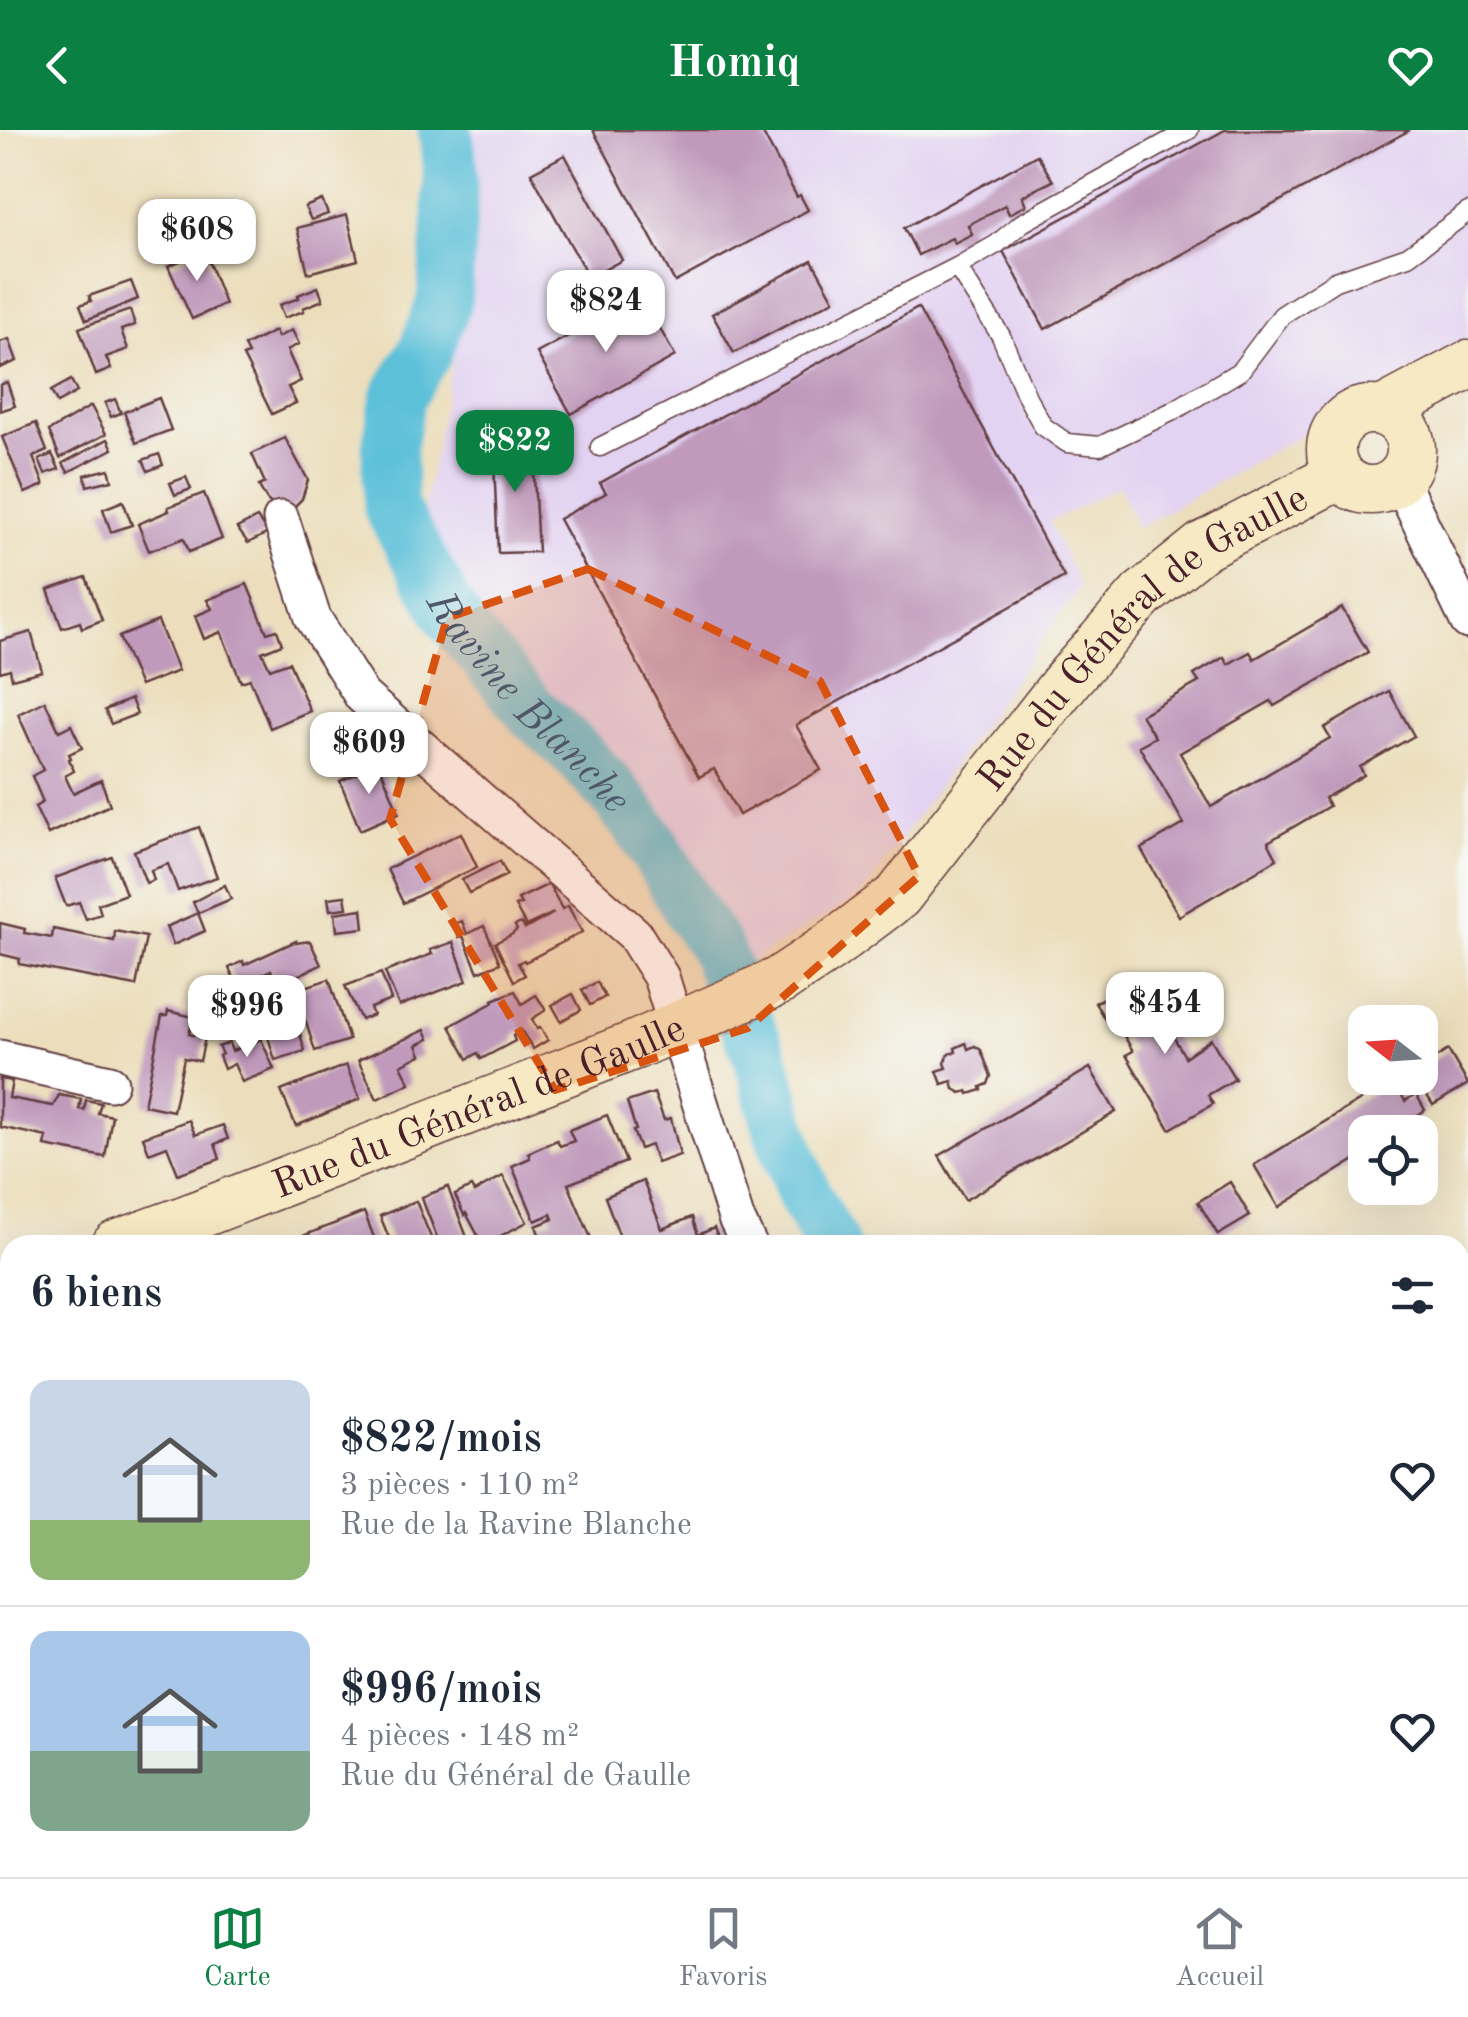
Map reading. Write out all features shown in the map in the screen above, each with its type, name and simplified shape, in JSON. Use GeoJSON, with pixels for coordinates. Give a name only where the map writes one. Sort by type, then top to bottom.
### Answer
{"type":"FeatureCollection","features":[{"type":"Feature","properties":{"kind":"main road"},"geometry":{"type":"LineString","coordinates":[[1397,443],[1368,409],[1343,420],[1334,432],[1338,463],[1368,490],[1390,485],[1397,443],[1468,365]]}},
{"type":"Feature","properties":{"kind":"main road"},"geometry":{"type":"LineString","coordinates":[[1397,443],[1424,421],[1468,396]]}},
{"type":"Feature","properties":{"kind":"main road","name":"Rue du Général de Gaulle"},"geometry":{"type":"LineString","coordinates":[[144,1235],[635,1046],[778,980],[830,947],[890,884],[1044,675],[1128,577],[1174,534],[1338,463]]}},
{"type":"Feature","properties":{"kind":"street"},"geometry":{"type":"LineString","coordinates":[[1397,443],[1468,621]]}},
{"type":"Feature","properties":{"kind":"street"},"geometry":{"type":"LineString","coordinates":[[281,519],[313,618],[362,696],[634,934],[687,1021],[744,1235]]}},
{"type":"Feature","properties":{"kind":"street"},"geometry":{"type":"LineString","coordinates":[[0,1058],[110,1083]]}},
{"type":"Feature","properties":{"kind":"lane"},"geometry":{"type":"LineString","coordinates":[[600,447],[957,267],[997,244],[1022,223],[1189,130]]}},
{"type":"Feature","properties":{"kind":"lane"},"geometry":{"type":"LineString","coordinates":[[957,267],[1001,336],[1043,426],[1067,443],[1100,446],[1173,411],[1240,371],[1282,315],[1335,281],[1408,256],[1468,212]]}},
{"type":"Feature","properties":{"kind":"highlighted area"},"geometry":{"type":"Polygon","coordinates":[[[588,569],[820,681],[919,876],[748,1028],[555,1090],[390,819],[447,618],[588,569]]]}},
{"type":"Feature","properties":{"kind":"shaded area"},"geometry":{"type":"Polygon","coordinates":[[[465,130],[1468,130],[1468,339],[1138,528],[1119,486],[1049,522],[1080,587],[862,894],[746,964],[650,807],[495,639],[422,517],[463,306],[474,157],[465,130]]]}},
{"type":"Feature","properties":{"kind":"building"},"geometry":{"type":"Polygon","coordinates":[[[593,130],[761,130],[808,210],[675,282],[593,130]]]}},
{"type":"Feature","properties":{"kind":"building"},"geometry":{"type":"Polygon","coordinates":[[[1225,130],[1410,130],[1045,329],[1003,251],[1225,130]]]}},
{"type":"Feature","properties":{"kind":"building"},"geometry":{"type":"Polygon","coordinates":[[[565,155],[622,260],[589,278],[531,173],[565,155]]]}},
{"type":"Feature","properties":{"kind":"building"},"geometry":{"type":"Polygon","coordinates":[[[1037,155],[1053,181],[1022,196],[1026,205],[1009,214],[1005,205],[968,225],[972,234],[954,243],[952,238],[918,255],[904,228],[1037,155]]]}},
{"type":"Feature","properties":{"kind":"building"},"geometry":{"type":"Polygon","coordinates":[[[322,200],[328,214],[311,220],[305,207],[322,200]]]}},
{"type":"Feature","properties":{"kind":"building"},"geometry":{"type":"Polygon","coordinates":[[[347,215],[358,260],[308,273],[297,228],[347,215]]]}},
{"type":"Feature","properties":{"kind":"building"},"geometry":{"type":"Polygon","coordinates":[[[204,250],[225,304],[192,319],[168,266],[204,250]]]}},
{"type":"Feature","properties":{"kind":"building"},"geometry":{"type":"Polygon","coordinates":[[[812,260],[834,300],[734,353],[712,314],[812,260]]]}},
{"type":"Feature","properties":{"kind":"building"},"geometry":{"type":"Polygon","coordinates":[[[131,281],[138,299],[86,320],[80,305],[91,301],[89,296],[131,281]]]}},
{"type":"Feature","properties":{"kind":"building"},"geometry":{"type":"Polygon","coordinates":[[[318,287],[323,300],[284,318],[279,305],[318,287]]]}},
{"type":"Feature","properties":{"kind":"building"},"geometry":{"type":"Polygon","coordinates":[[[642,296],[675,356],[571,414],[537,353],[642,296]]]}},
{"type":"Feature","properties":{"kind":"building"},"geometry":{"type":"Polygon","coordinates":[[[918,308],[1064,577],[796,725],[821,770],[739,815],[714,769],[699,777],[559,519],[606,493],[600,483],[918,308]]]}},
{"type":"Feature","properties":{"kind":"building"},"geometry":{"type":"Polygon","coordinates":[[[130,310],[135,325],[121,330],[128,349],[106,357],[111,369],[96,375],[79,328],[130,310]]]}},
{"type":"Feature","properties":{"kind":"building"},"geometry":{"type":"Polygon","coordinates":[[[292,330],[299,344],[287,350],[301,381],[288,387],[296,403],[272,414],[243,356],[248,354],[244,346],[275,331],[278,337],[292,330]]]}},
{"type":"Feature","properties":{"kind":"building"},"geometry":{"type":"Polygon","coordinates":[[[9,339],[17,361],[0,368],[0,342],[9,339]]]}},
{"type":"Feature","properties":{"kind":"building"},"geometry":{"type":"Polygon","coordinates":[[[71,380],[77,392],[57,403],[51,391],[71,380]]]}},
{"type":"Feature","properties":{"kind":"building"},"geometry":{"type":"Polygon","coordinates":[[[7,382],[15,406],[0,411],[0,385],[7,382]]]}},
{"type":"Feature","properties":{"kind":"building"},"geometry":{"type":"Polygon","coordinates":[[[159,398],[171,430],[136,443],[124,412],[159,398]]]}},
{"type":"Feature","properties":{"kind":"building"},"geometry":{"type":"Polygon","coordinates":[[[115,399],[121,413],[111,417],[105,403],[115,399]]]}},
{"type":"Feature","properties":{"kind":"building"},"geometry":{"type":"Polygon","coordinates":[[[91,406],[106,434],[60,458],[49,431],[91,406]]]}},
{"type":"Feature","properties":{"kind":"building"},"geometry":{"type":"Polygon","coordinates":[[[36,423],[47,451],[33,457],[44,485],[25,493],[2,437],[36,423]]]}},
{"type":"Feature","properties":{"kind":"building"},"geometry":{"type":"Polygon","coordinates":[[[532,437],[538,552],[498,553],[493,438],[532,437]]]}},
{"type":"Feature","properties":{"kind":"building"},"geometry":{"type":"Polygon","coordinates":[[[285,438],[308,480],[302,499],[291,510],[277,509],[267,500],[259,486],[265,483],[252,454],[285,438]]]}},
{"type":"Feature","properties":{"kind":"building"},"geometry":{"type":"Polygon","coordinates":[[[108,439],[113,449],[68,472],[63,463],[108,439]]]}},
{"type":"Feature","properties":{"kind":"building"},"geometry":{"type":"Polygon","coordinates":[[[52,454],[59,469],[45,474],[39,460],[52,454]]]}},
{"type":"Feature","properties":{"kind":"building"},"geometry":{"type":"Polygon","coordinates":[[[159,454],[163,465],[148,471],[143,460],[159,454]]]}},
{"type":"Feature","properties":{"kind":"building"},"geometry":{"type":"Polygon","coordinates":[[[109,469],[112,480],[87,486],[85,475],[109,469]]]}},
{"type":"Feature","properties":{"kind":"building"},"geometry":{"type":"Polygon","coordinates":[[[186,477],[191,489],[175,495],[170,483],[186,477]]]}},
{"type":"Feature","properties":{"kind":"building"},"geometry":{"type":"Polygon","coordinates":[[[204,493],[222,539],[189,552],[184,538],[149,551],[138,524],[204,493]]]}},
{"type":"Feature","properties":{"kind":"building"},"geometry":{"type":"Polygon","coordinates":[[[123,501],[132,525],[111,532],[103,509],[123,501]]]}},
{"type":"Feature","properties":{"kind":"building"},"geometry":{"type":"Polygon","coordinates":[[[257,518],[268,533],[248,543],[237,528],[257,518]]]}},
{"type":"Feature","properties":{"kind":"building"},"geometry":{"type":"Polygon","coordinates":[[[86,577],[102,620],[82,628],[80,622],[62,628],[48,590],[86,577]]]}},
{"type":"Feature","properties":{"kind":"building"},"geometry":{"type":"Polygon","coordinates":[[[247,584],[267,633],[277,630],[282,644],[262,652],[270,669],[289,662],[310,711],[270,728],[250,679],[241,682],[221,632],[204,639],[195,616],[212,609],[207,600],[247,584]]]}},
{"type":"Feature","properties":{"kind":"building"},"geometry":{"type":"Polygon","coordinates":[[[1342,608],[1368,652],[1274,706],[1271,701],[1180,753],[1211,807],[1330,738],[1324,728],[1389,691],[1414,736],[1360,767],[1364,775],[1325,798],[1329,806],[1268,842],[1277,859],[1179,916],[1141,849],[1184,824],[1139,746],[1155,737],[1141,715],[1199,682],[1194,675],[1224,657],[1228,664],[1250,652],[1254,659],[1342,608]]]}},
{"type":"Feature","properties":{"kind":"building"},"geometry":{"type":"Polygon","coordinates":[[[158,621],[178,671],[140,686],[119,637],[158,621]]]}},
{"type":"Feature","properties":{"kind":"building"},"geometry":{"type":"Polygon","coordinates":[[[31,632],[42,671],[12,679],[10,669],[0,672],[0,641],[31,632]]]}},
{"type":"Feature","properties":{"kind":"building"},"geometry":{"type":"Polygon","coordinates":[[[131,699],[137,714],[111,724],[105,710],[131,699]]]}},
{"type":"Feature","properties":{"kind":"building"},"geometry":{"type":"Polygon","coordinates":[[[45,701],[59,731],[71,725],[82,748],[69,754],[74,771],[65,776],[73,793],[101,780],[110,805],[48,834],[35,807],[43,802],[32,776],[43,770],[18,714],[45,701]]]}},
{"type":"Feature","properties":{"kind":"building"},"geometry":{"type":"Polygon","coordinates":[[[379,764],[399,813],[360,830],[340,781],[379,764]]]}},
{"type":"Feature","properties":{"kind":"building"},"geometry":{"type":"Polygon","coordinates":[[[199,827],[217,877],[178,891],[168,864],[151,870],[154,880],[146,883],[134,851],[199,827]]]}},
{"type":"Feature","properties":{"kind":"building"},"geometry":{"type":"Polygon","coordinates":[[[461,833],[477,867],[403,903],[387,869],[461,833]]]}},
{"type":"Feature","properties":{"kind":"building"},"geometry":{"type":"Polygon","coordinates":[[[112,857],[126,894],[98,904],[101,914],[86,919],[79,902],[66,906],[55,878],[112,857]]]}},
{"type":"Feature","properties":{"kind":"building"},"geometry":{"type":"Polygon","coordinates":[[[500,861],[507,875],[469,893],[462,880],[500,861]]]}},
{"type":"Feature","properties":{"kind":"building"},"geometry":{"type":"Polygon","coordinates":[[[549,884],[562,909],[568,906],[582,932],[518,963],[525,975],[514,981],[495,943],[517,930],[515,926],[521,923],[525,929],[554,913],[526,926],[515,906],[521,904],[518,899],[549,884]]]}},
{"type":"Feature","properties":{"kind":"building"},"geometry":{"type":"Polygon","coordinates":[[[225,885],[231,899],[198,913],[193,902],[225,885]]]}},
{"type":"Feature","properties":{"kind":"building"},"geometry":{"type":"Polygon","coordinates":[[[345,896],[347,908],[330,910],[328,898],[345,896]]]}},
{"type":"Feature","properties":{"kind":"building"},"geometry":{"type":"Polygon","coordinates":[[[362,909],[364,928],[337,931],[335,913],[362,909]]]}},
{"type":"Feature","properties":{"kind":"building"},"geometry":{"type":"Polygon","coordinates":[[[198,913],[205,931],[173,945],[166,927],[198,913]]]}},
{"type":"Feature","properties":{"kind":"building"},"geometry":{"type":"Polygon","coordinates":[[[462,921],[467,934],[484,926],[500,963],[478,972],[463,936],[459,937],[453,924],[462,921]]]}},
{"type":"Feature","properties":{"kind":"building"},"geometry":{"type":"Polygon","coordinates":[[[0,923],[52,938],[53,929],[114,941],[115,931],[146,937],[136,986],[19,964],[20,959],[0,954],[0,923]]]}},
{"type":"Feature","properties":{"kind":"building"},"geometry":{"type":"Polygon","coordinates":[[[296,941],[310,941],[321,965],[277,985],[271,970],[237,986],[229,968],[296,941]]]}},
{"type":"Feature","properties":{"kind":"building"},"geometry":{"type":"Polygon","coordinates":[[[453,942],[467,981],[399,1006],[385,972],[453,942]]]}},
{"type":"Feature","properties":{"kind":"building"},"geometry":{"type":"Polygon","coordinates":[[[381,973],[391,1000],[370,1008],[373,1015],[361,1020],[345,986],[381,973]]]}},
{"type":"Feature","properties":{"kind":"building"},"geometry":{"type":"Polygon","coordinates":[[[1138,977],[1152,1000],[1144,1004],[1161,1034],[1169,1029],[1185,1057],[1211,1039],[1235,1079],[1208,1095],[1213,1104],[1170,1129],[1126,1055],[1133,1051],[1116,1022],[1109,1026],[1095,1003],[1138,977]]]}},
{"type":"Feature","properties":{"kind":"building"},"geometry":{"type":"Polygon","coordinates":[[[329,979],[349,1040],[315,1051],[296,990],[329,979]]]}},
{"type":"Feature","properties":{"kind":"building"},"geometry":{"type":"Polygon","coordinates":[[[597,982],[605,997],[590,1005],[582,990],[597,982]]]}},
{"type":"Feature","properties":{"kind":"building"},"geometry":{"type":"Polygon","coordinates":[[[515,991],[522,1004],[536,995],[546,1010],[532,1019],[548,1040],[533,1049],[521,1030],[513,1036],[515,1041],[481,1059],[478,1053],[468,1059],[450,1026],[515,991]]]}},
{"type":"Feature","properties":{"kind":"building"},"geometry":{"type":"Polygon","coordinates":[[[573,994],[581,1010],[561,1021],[552,1005],[573,994]]]}},
{"type":"Feature","properties":{"kind":"building"},"geometry":{"type":"Polygon","coordinates":[[[290,1000],[305,1051],[275,1060],[260,1010],[290,1000]]]}},
{"type":"Feature","properties":{"kind":"building"},"geometry":{"type":"Polygon","coordinates":[[[168,1011],[193,1017],[189,1034],[205,1038],[200,1061],[184,1058],[173,1111],[144,1105],[162,1016],[167,1016],[168,1011]]]}},
{"type":"Feature","properties":{"kind":"building"},"geometry":{"type":"Polygon","coordinates":[[[425,1030],[429,1039],[417,1045],[421,1055],[401,1065],[410,1083],[377,1099],[358,1060],[425,1030]]]}},
{"type":"Feature","properties":{"kind":"building"},"geometry":{"type":"Polygon","coordinates":[[[261,1039],[274,1069],[242,1082],[234,1064],[224,1069],[218,1047],[229,1043],[232,1051],[261,1039]]]}},
{"type":"Feature","properties":{"kind":"building"},"geometry":{"type":"Polygon","coordinates":[[[966,1043],[968,1049],[975,1046],[981,1050],[991,1076],[982,1090],[969,1094],[954,1089],[952,1081],[942,1084],[937,1071],[947,1068],[949,1054],[966,1043]]]}},
{"type":"Feature","properties":{"kind":"building"},"geometry":{"type":"Polygon","coordinates":[[[1448,1050],[1468,1084],[1433,1105],[1427,1095],[1438,1095],[1438,1056],[1448,1050]]]}},
{"type":"Feature","properties":{"kind":"building"},"geometry":{"type":"Polygon","coordinates":[[[346,1065],[360,1099],[296,1126],[281,1091],[346,1065]]]}},
{"type":"Feature","properties":{"kind":"building"},"geometry":{"type":"Polygon","coordinates":[[[1090,1068],[1116,1112],[965,1200],[939,1156],[1090,1068]]]}},
{"type":"Feature","properties":{"kind":"building"},"geometry":{"type":"Polygon","coordinates":[[[0,1079],[12,1081],[9,1098],[53,1106],[59,1095],[81,1099],[79,1109],[84,1110],[86,1100],[101,1103],[98,1113],[112,1116],[105,1157],[45,1146],[47,1137],[0,1127],[0,1079]]]}},
{"type":"Feature","properties":{"kind":"building"},"geometry":{"type":"Polygon","coordinates":[[[654,1093],[664,1120],[671,1118],[680,1155],[657,1163],[651,1145],[640,1149],[627,1102],[654,1093]]]}},
{"type":"Feature","properties":{"kind":"building"},"geometry":{"type":"Polygon","coordinates":[[[1368,1095],[1402,1095],[1405,1101],[1417,1095],[1425,1110],[1418,1115],[1348,1115],[1348,1164],[1279,1207],[1254,1165],[1368,1095]]]}},
{"type":"Feature","properties":{"kind":"building"},"geometry":{"type":"Polygon","coordinates":[[[607,1115],[626,1162],[568,1184],[590,1235],[539,1235],[536,1226],[553,1219],[551,1214],[535,1221],[512,1166],[530,1158],[528,1153],[557,1140],[560,1146],[574,1141],[569,1130],[607,1115]]]}},
{"type":"Feature","properties":{"kind":"building"},"geometry":{"type":"Polygon","coordinates":[[[189,1120],[195,1135],[223,1125],[228,1139],[215,1144],[220,1159],[178,1174],[167,1146],[149,1153],[143,1137],[189,1120]]]}},
{"type":"Feature","properties":{"kind":"building"},"geometry":{"type":"Polygon","coordinates":[[[503,1176],[527,1222],[502,1235],[478,1235],[455,1195],[471,1187],[474,1192],[503,1176]]]}},
{"type":"Feature","properties":{"kind":"building"},"geometry":{"type":"Polygon","coordinates":[[[643,1181],[662,1229],[692,1217],[698,1235],[619,1235],[605,1197],[643,1181]]]}},
{"type":"Feature","properties":{"kind":"building"},"geometry":{"type":"Polygon","coordinates":[[[1230,1182],[1250,1216],[1218,1235],[1198,1202],[1230,1182]]]}},
{"type":"Feature","properties":{"kind":"building"},"geometry":{"type":"Polygon","coordinates":[[[448,1187],[466,1235],[436,1235],[422,1197],[448,1187]]]}},
{"type":"Feature","properties":{"kind":"building"},"geometry":{"type":"Polygon","coordinates":[[[416,1201],[430,1235],[388,1235],[380,1216],[416,1201]]]}},
{"type":"Feature","properties":{"kind":"building"},"geometry":{"type":"Polygon","coordinates":[[[364,1212],[373,1235],[306,1235],[364,1212]]]}},
{"type":"Feature","properties":{"kind":"building"},"geometry":{"type":"Polygon","coordinates":[[[714,1228],[717,1235],[698,1235],[714,1228]]]}},
{"type":"Feature","properties":{"kind":"waterway","name":"Ravine Blanche"},"geometry":{"type":"LineString","coordinates":[[445,130],[450,214],[444,302],[425,352],[398,397],[389,448],[391,508],[453,619],[532,712],[618,798],[648,838],[714,945],[760,1055],[804,1194],[827,1235]]}}]}
